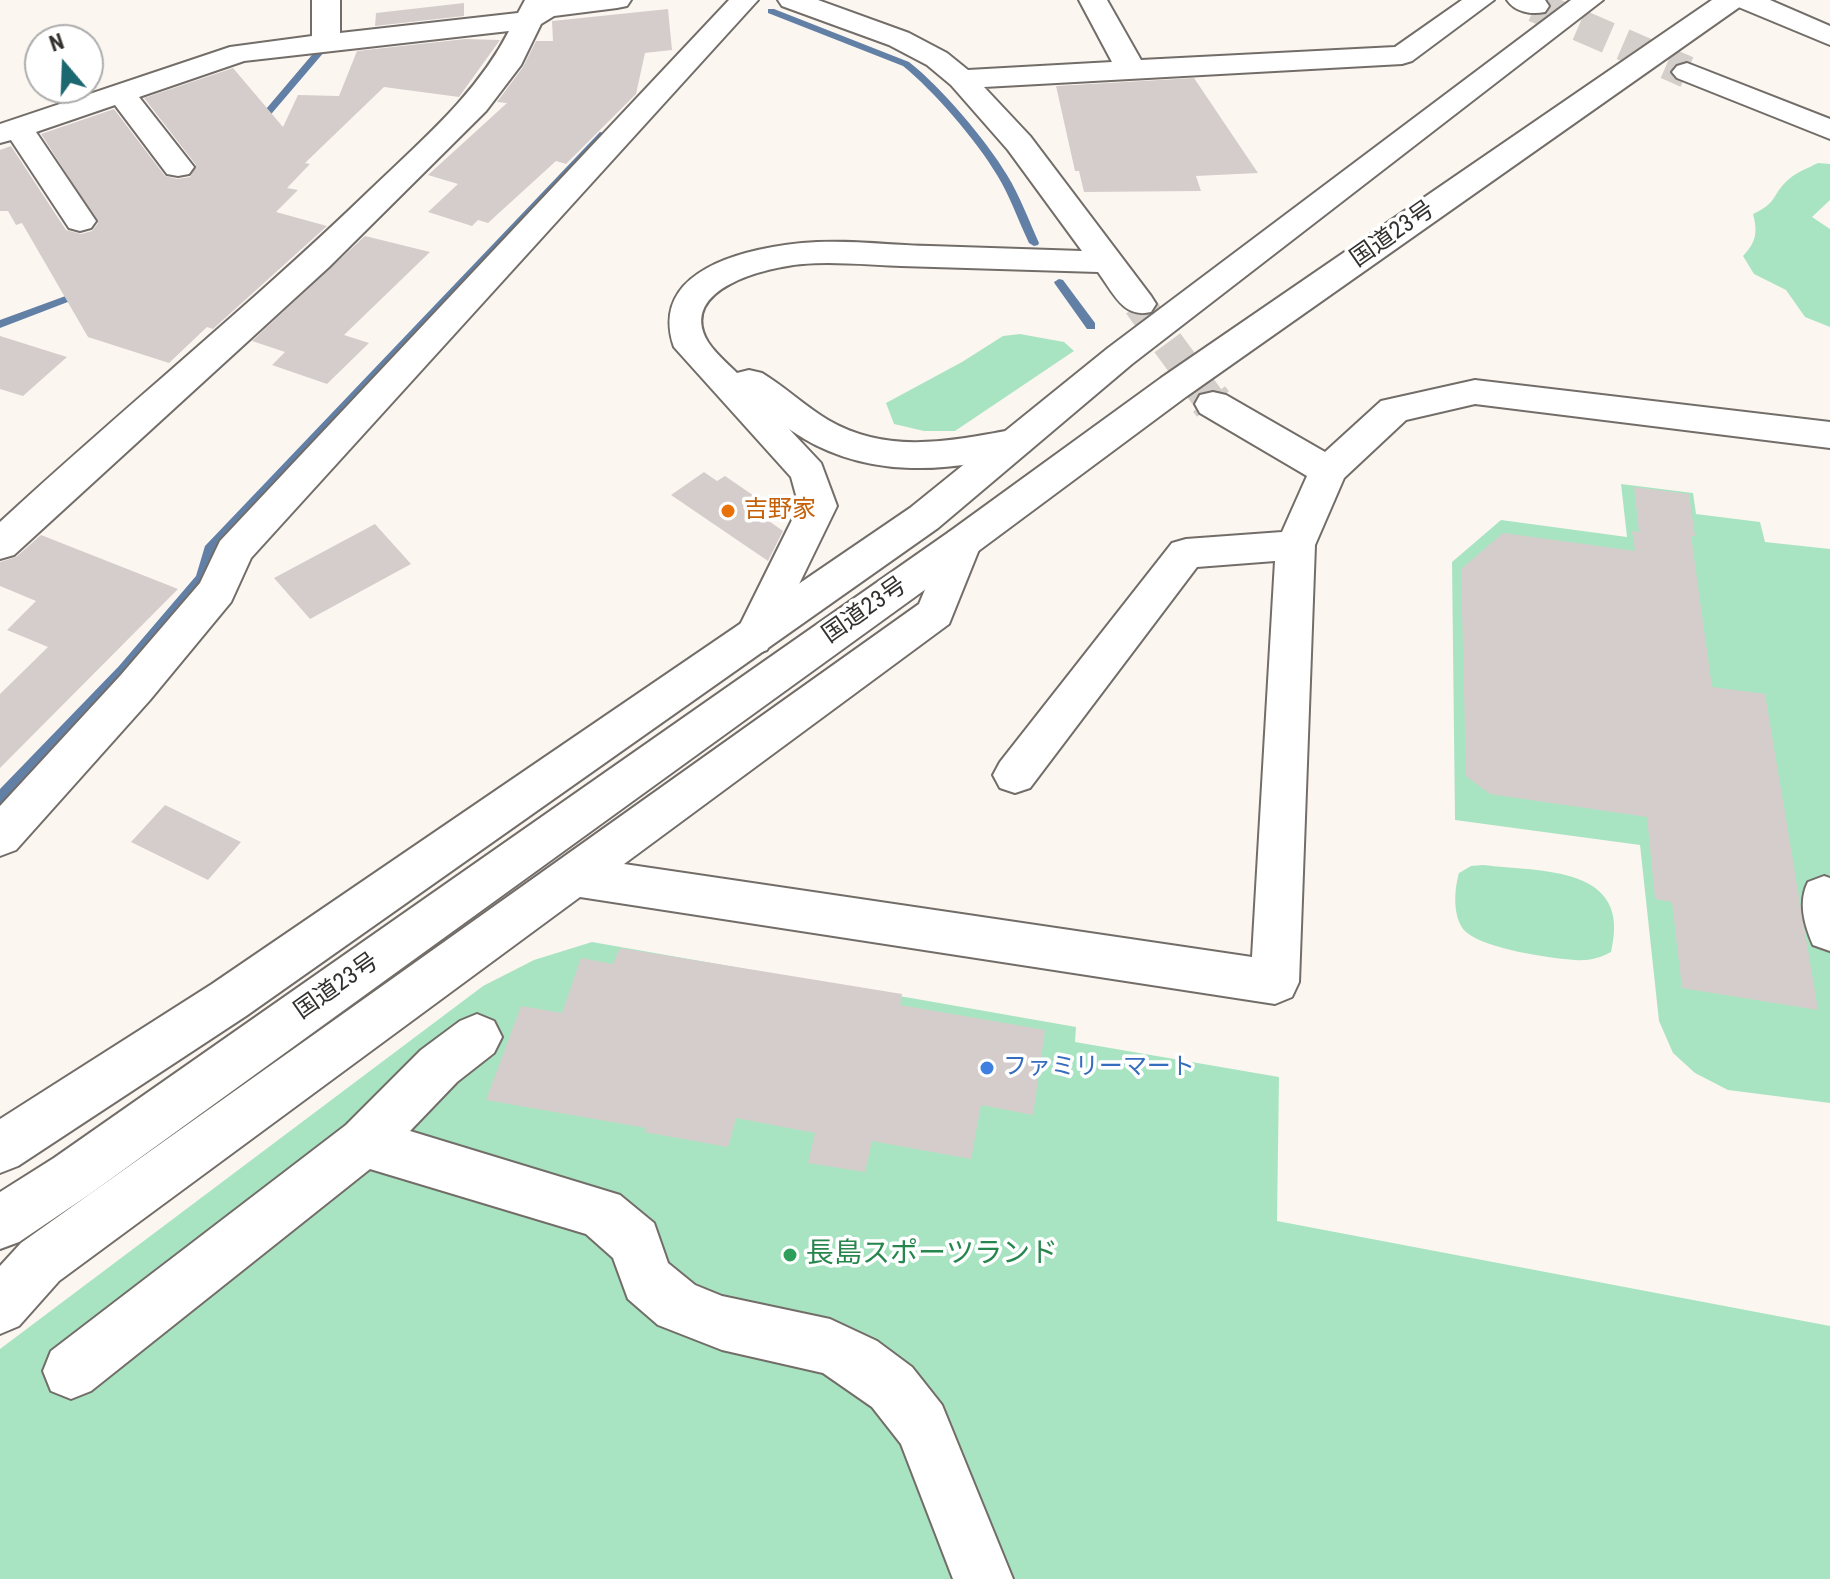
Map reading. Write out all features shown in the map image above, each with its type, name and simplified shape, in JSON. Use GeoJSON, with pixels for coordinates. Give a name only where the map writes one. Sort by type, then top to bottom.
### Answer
{"type":"FeatureCollection","features":[{"type":"Feature","properties":{"kind":"main road"},"geometry":{"type":"LineString","coordinates":[[326,0],[326,43]]}},
{"type":"Feature","properties":{"kind":"main road"},"geometry":{"type":"LineString","coordinates":[[80,221],[9,131],[240,53],[617,0]]}},
{"type":"Feature","properties":{"kind":"main road"},"geometry":{"type":"LineString","coordinates":[[0,837],[135,688],[217,591],[234,551],[744,0]]}},
{"type":"Feature","properties":{"kind":"main road"},"geometry":{"type":"LineString","coordinates":[[792,0],[899,39],[937,59],[961,79],[1019,143],[1139,304]]}},
{"type":"Feature","properties":{"kind":"main road"},"geometry":{"type":"LineString","coordinates":[[1093,0],[1131,69]]}},
{"type":"Feature","properties":{"kind":"main road"},"geometry":{"type":"LineString","coordinates":[[961,79],[1402,55],[1480,0]]}},
{"type":"Feature","properties":{"kind":"main road","name":"国道23号"},"geometry":{"type":"LineString","coordinates":[[0,1148],[229,1000],[924,518],[1120,356],[1589,0]]}},
{"type":"Feature","properties":{"kind":"main road","name":"国道23号"},"geometry":{"type":"LineString","coordinates":[[0,1223],[85,1167],[963,542],[1174,387],[1731,0]]}},
{"type":"Feature","properties":{"kind":"main road"},"geometry":{"type":"LineString","coordinates":[[1746,0],[1830,36]]}},
{"type":"Feature","properties":{"kind":"main road"},"geometry":{"type":"LineString","coordinates":[[0,545],[317,260],[475,105],[506,65],[534,10]]}},
{"type":"Feature","properties":{"kind":"main road"},"geometry":{"type":"LineString","coordinates":[[1687,72],[1830,130]]}},
{"type":"Feature","properties":{"kind":"main road"},"geometry":{"type":"LineString","coordinates":[[121,93],[178,167]]}},
{"type":"Feature","properties":{"kind":"main road"},"geometry":{"type":"LineString","coordinates":[[1765,105],[1770,122],[1830,150]]}},
{"type":"Feature","properties":{"kind":"main road"},"geometry":{"type":"LineString","coordinates":[[753,639],[818,506],[808,472],[692,347],[685,322],[688,300],[715,276],[760,260],[805,253],[1108,262]]}},
{"type":"Feature","properties":{"kind":"main road"},"geometry":{"type":"LineString","coordinates":[[706,363],[752,383],[844,446],[878,456],[920,458],[1016,442]]}},
{"type":"Feature","properties":{"kind":"main road"},"geometry":{"type":"LineString","coordinates":[[573,876],[1275,982],[1295,545],[1328,471],[1394,410],[1475,392],[1830,435]]}},
{"type":"Feature","properties":{"kind":"main road"},"geometry":{"type":"LineString","coordinates":[[1213,404],[1328,471]]}},
{"type":"Feature","properties":{"kind":"main road"},"geometry":{"type":"LineString","coordinates":[[0,1307],[20,1273],[935,613],[963,542]]}},
{"type":"Feature","properties":{"kind":"main road"},"geometry":{"type":"LineString","coordinates":[[1015,775],[1186,553],[1295,545]]}},
{"type":"Feature","properties":{"kind":"main road"},"geometry":{"type":"LineString","coordinates":[[71,1371],[364,1142],[439,1066],[477,1037]]}},
{"type":"Feature","properties":{"kind":"main road"},"geometry":{"type":"LineString","coordinates":[[364,1142],[601,1213],[635,1242],[647,1280],[677,1306],[722,1323],[830,1347],[857,1361],[892,1387],[922,1425],[983,1579]]}},
{"type":"Feature","properties":{"kind":"green space"},"geometry":{"type":"Polygon","coordinates":[[[1818,163],[1830,164],[1830,200],[1812,217],[1830,229],[1830,327],[1805,317],[1786,290],[1754,274],[1743,256],[1755,237],[1753,214],[1771,202],[1792,177],[1818,163]]]}},
{"type":"Feature","properties":{"kind":"green space"},"geometry":{"type":"Polygon","coordinates":[[[1020,334],[1064,342],[1074,351],[955,431],[924,431],[894,424],[886,403],[1003,336],[1020,334]]]}},
{"type":"Feature","properties":{"kind":"green space"},"geometry":{"type":"Polygon","coordinates":[[[1621,484],[1693,493],[1696,514],[1760,522],[1765,542],[1830,549],[1830,1103],[1728,1090],[1695,1073],[1673,1053],[1659,1021],[1640,845],[1455,820],[1452,562],[1501,520],[1627,537],[1621,484]]]}},
{"type":"Feature","properties":{"kind":"green space"},"geometry":{"type":"Polygon","coordinates":[[[1471,866],[1555,873],[1577,878],[1595,888],[1608,903],[1614,924],[1611,952],[1585,960],[1550,957],[1502,948],[1466,932],[1456,912],[1459,873],[1471,866]]]}},
{"type":"Feature","properties":{"kind":"green space","name":"長島スポーツランド"},"geometry":{"type":"Polygon","coordinates":[[[592,942],[1076,1027],[1075,1042],[1279,1077],[1277,1221],[1830,1326],[1830,1579],[0,1579],[0,1349],[483,986],[534,960],[592,942]]]}},
{"type":"Feature","properties":{"kind":"building"},"geometry":{"type":"Polygon","coordinates":[[[464,3],[464,16],[375,26],[376,13],[464,3]]]}},
{"type":"Feature","properties":{"kind":"building"},"geometry":{"type":"Polygon","coordinates":[[[668,9],[672,50],[645,53],[636,94],[566,164],[556,161],[488,223],[478,220],[472,226],[428,212],[458,184],[428,175],[507,103],[497,102],[523,67],[536,41],[553,41],[552,21],[668,9]]]}},
{"type":"Feature","properties":{"kind":"building"},"geometry":{"type":"Polygon","coordinates":[[[465,39],[500,40],[459,97],[384,87],[305,163],[310,164],[287,188],[298,190],[276,212],[327,226],[213,329],[207,327],[169,363],[88,337],[22,223],[16,225],[8,211],[0,211],[0,150],[11,146],[66,230],[81,234],[92,231],[98,223],[41,134],[114,109],[165,176],[177,179],[190,177],[196,165],[144,98],[233,68],[283,127],[298,95],[339,96],[357,51],[465,39]]]}},
{"type":"Feature","properties":{"kind":"building"},"geometry":{"type":"Polygon","coordinates":[[[1194,78],[1258,173],[1196,176],[1201,191],[1084,192],[1079,171],[1075,171],[1056,86],[1194,78]]]}},
{"type":"Feature","properties":{"kind":"building"},"geometry":{"type":"Polygon","coordinates":[[[365,236],[430,252],[344,335],[369,343],[327,384],[272,365],[285,352],[252,341],[365,236]]]}},
{"type":"Feature","properties":{"kind":"building"},"geometry":{"type":"Polygon","coordinates":[[[0,336],[67,357],[23,396],[0,389],[0,336]]]}},
{"type":"Feature","properties":{"kind":"building"},"geometry":{"type":"Polygon","coordinates":[[[704,472],[717,481],[725,476],[776,511],[766,519],[783,531],[768,561],[671,495],[704,472]]]}},
{"type":"Feature","properties":{"kind":"building"},"geometry":{"type":"Polygon","coordinates":[[[1634,487],[1689,494],[1695,536],[1691,536],[1712,687],[1765,694],[1818,1010],[1682,988],[1672,902],[1655,899],[1647,817],[1490,794],[1466,776],[1461,569],[1503,533],[1635,551],[1632,531],[1639,532],[1634,487]]]}},
{"type":"Feature","properties":{"kind":"building"},"geometry":{"type":"Polygon","coordinates":[[[375,524],[411,564],[310,619],[274,578],[375,524]]]}},
{"type":"Feature","properties":{"kind":"building"},"geometry":{"type":"Polygon","coordinates":[[[41,535],[178,589],[0,768],[0,694],[48,647],[7,630],[36,601],[0,586],[0,562],[16,557],[41,535]]]}},
{"type":"Feature","properties":{"kind":"building"},"geometry":{"type":"Polygon","coordinates":[[[165,805],[241,842],[208,880],[131,842],[165,805]]]}},
{"type":"Feature","properties":{"kind":"building"},"geometry":{"type":"Polygon","coordinates":[[[620,948],[902,994],[900,1005],[1045,1030],[1033,1115],[981,1105],[971,1159],[872,1141],[865,1172],[808,1163],[815,1133],[736,1118],[728,1147],[644,1132],[646,1128],[486,1100],[521,1006],[562,1013],[581,958],[613,964],[620,948]]]}},
{"type":"Feature","properties":{"kind":"waterway"},"geometry":{"type":"LineString","coordinates":[[771,11],[906,64],[920,75],[987,151],[1004,178],[1034,243]]}},
{"type":"Feature","properties":{"kind":"waterway"},"geometry":{"type":"LineString","coordinates":[[258,124],[320,51]]}},
{"type":"Feature","properties":{"kind":"waterway"},"geometry":{"type":"LineString","coordinates":[[0,798],[124,670],[202,578],[209,549],[603,134]]}},
{"type":"Feature","properties":{"kind":"waterway"},"geometry":{"type":"LineString","coordinates":[[1059,282],[1091,326]]}},
{"type":"Feature","properties":{"kind":"waterway"},"geometry":{"type":"LineString","coordinates":[[0,324],[82,293]]}},
{"type":"Feature","properties":{"kind":"tunnel"},"geometry":{"type":"LineString","coordinates":[[1535,6],[1687,72]]}},
{"type":"Feature","properties":{"kind":"tunnel"},"geometry":{"type":"LineString","coordinates":[[1139,304],[1210,401]]}},
{"type":"Feature","properties":{"kind":"tunnel"},"geometry":{"type":"LineString","coordinates":[[1209,399],[1213,404]]}},
{"type":"Feature","properties":{"kind":"place","name":"吉野家"},"geometry":{"type":"Point","coordinates":[728,511]}},
{"type":"Feature","properties":{"kind":"place","name":"ファミリーマート"},"geometry":{"type":"Point","coordinates":[987,1068]}},
{"type":"Feature","properties":{"kind":"place","name":"長島スポーツランド"},"geometry":{"type":"Point","coordinates":[790,1255]}}]}
